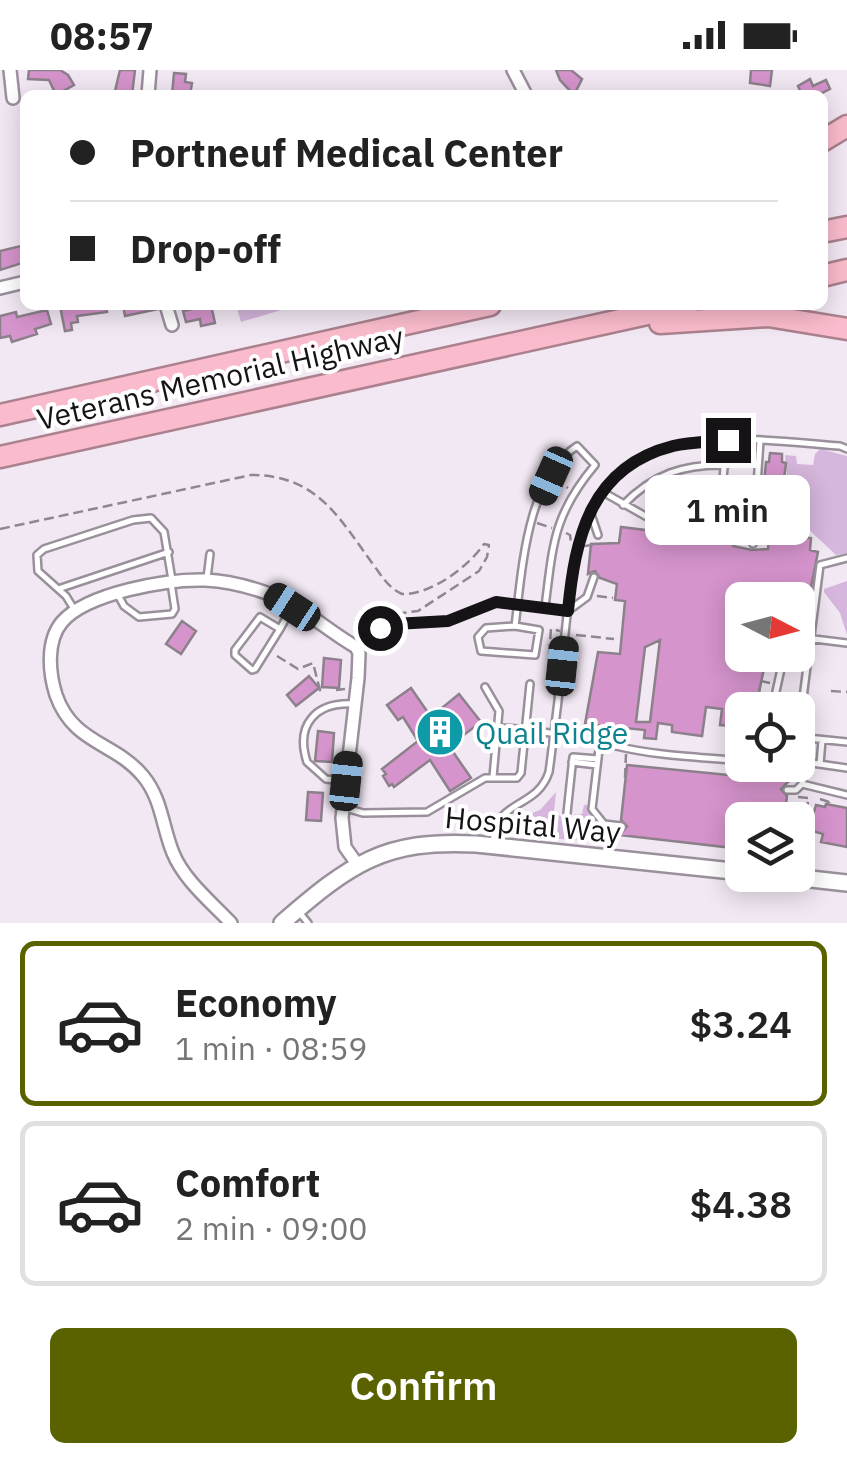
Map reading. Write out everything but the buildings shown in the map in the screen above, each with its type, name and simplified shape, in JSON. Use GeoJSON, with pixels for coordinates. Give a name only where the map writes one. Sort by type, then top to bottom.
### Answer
{"type":"FeatureCollection","features":[{"type":"Feature","properties":{"kind":"highway"},"geometry":{"type":"LineString","coordinates":[[226,366],[244,352],[408,310]]}},
{"type":"Feature","properties":{"kind":"highway","name":"Veterans Memorial Highway"},"geometry":{"type":"LineString","coordinates":[[0,414],[468,310]]}},
{"type":"Feature","properties":{"kind":"highway","name":"Veterans Memorial Highway"},"geometry":{"type":"LineString","coordinates":[[0,456],[665,310]]}},
{"type":"Feature","properties":{"kind":"highway"},"geometry":{"type":"LineString","coordinates":[[548,335],[718,317],[768,316],[847,329]]}},
{"type":"Feature","properties":{"kind":"street"},"geometry":{"type":"LineString","coordinates":[[10,70],[13,98]]}},
{"type":"Feature","properties":{"kind":"street"},"geometry":{"type":"LineString","coordinates":[[168,310],[172,325]]}},
{"type":"Feature","properties":{"kind":"street"},"geometry":{"type":"LineString","coordinates":[[231,923],[184,872],[173,853],[156,794],[140,771],[85,736],[66,718],[50,662],[59,624],[74,610],[118,594],[206,580],[275,596],[356,647],[359,653],[344,807],[345,847],[358,864]]}},
{"type":"Feature","properties":{"kind":"street","name":"Hospital Way"},"geometry":{"type":"LineString","coordinates":[[282,923],[303,917],[358,864],[406,846],[493,846],[725,870]]}},
{"type":"Feature","properties":{"kind":"street"},"geometry":{"type":"LineString","coordinates":[[815,879],[847,882]]}},
{"type":"Feature","properties":{"kind":"lane"},"geometry":{"type":"LineString","coordinates":[[604,492],[648,517],[698,517],[720,496],[728,440]]}},
{"type":"Feature","properties":{"kind":"lane"},"geometry":{"type":"LineString","coordinates":[[493,846],[501,814],[534,796],[546,782],[578,541],[590,511],[604,492],[623,471],[650,454],[676,445],[728,440],[847,449]]}},
{"type":"Feature","properties":{"kind":"lane"},"geometry":{"type":"LineString","coordinates":[[754,544],[760,441]]}},
{"type":"Feature","properties":{"kind":"lane"},"geometry":{"type":"LineString","coordinates":[[514,626],[531,520],[551,476],[577,446],[595,465],[574,490],[556,530],[544,607]]}},
{"type":"Feature","properties":{"kind":"lane"},"geometry":{"type":"LineString","coordinates":[[623,504],[638,490],[677,468],[726,465]]}},
{"type":"Feature","properties":{"kind":"lane"},"geometry":{"type":"LineString","coordinates":[[590,511],[598,536]]}},
{"type":"Feature","properties":{"kind":"lane"},"geometry":{"type":"LineString","coordinates":[[74,610],[38,571],[37,555],[44,549],[144,518],[159,523],[168,552],[176,609],[172,614],[139,617],[124,606],[118,594]]}},
{"type":"Feature","properties":{"kind":"lane"},"geometry":{"type":"LineString","coordinates":[[58,589],[168,552]]}},
{"type":"Feature","properties":{"kind":"lane"},"geometry":{"type":"LineString","coordinates":[[206,580],[210,554]]}},
{"type":"Feature","properties":{"kind":"lane"},"geometry":{"type":"LineString","coordinates":[[815,595],[821,562],[847,558]]}},
{"type":"Feature","properties":{"kind":"lane"},"geometry":{"type":"LineString","coordinates":[[356,647],[380,628],[448,621],[486,604],[518,603],[568,611],[587,597],[594,577]]}},
{"type":"Feature","properties":{"kind":"lane"},"geometry":{"type":"LineString","coordinates":[[280,629],[265,619],[257,619],[238,644],[235,655],[246,666],[256,669],[280,629],[292,607]]}},
{"type":"Feature","properties":{"kind":"lane"},"geometry":{"type":"LineString","coordinates":[[514,626],[539,630],[535,655],[481,651],[478,638],[486,628],[514,626]]}},
{"type":"Feature","properties":{"kind":"lane"},"geometry":{"type":"LineString","coordinates":[[815,639],[847,643]]}},
{"type":"Feature","properties":{"kind":"lane"},"geometry":{"type":"LineString","coordinates":[[805,672],[798,737],[847,742]]}},
{"type":"Feature","properties":{"kind":"lane"},"geometry":{"type":"LineString","coordinates":[[344,807],[363,813],[428,812],[484,778],[518,778],[530,684]]}},
{"type":"Feature","properties":{"kind":"lane"},"geometry":{"type":"LineString","coordinates":[[485,687],[500,711],[493,777]]}},
{"type":"Feature","properties":{"kind":"lane"},"geometry":{"type":"LineString","coordinates":[[346,781],[332,781],[316,773],[307,762],[303,735],[312,717],[325,706],[354,704]]}},
{"type":"Feature","properties":{"kind":"lane"},"geometry":{"type":"LineString","coordinates":[[498,728],[725,760]]}},
{"type":"Feature","properties":{"kind":"lane"},"geometry":{"type":"LineString","coordinates":[[820,764],[822,740]]}},
{"type":"Feature","properties":{"kind":"lane"},"geometry":{"type":"LineString","coordinates":[[600,742],[592,809],[604,824],[621,826]]}},
{"type":"Feature","properties":{"kind":"lane"},"geometry":{"type":"LineString","coordinates":[[567,813],[572,759],[598,762]]}},
{"type":"Feature","properties":{"kind":"lane"},"geometry":{"type":"LineString","coordinates":[[815,763],[847,768]]}},
{"type":"Feature","properties":{"kind":"lane"},"geometry":{"type":"LineString","coordinates":[[788,790],[796,790],[802,784],[847,795]]}},
{"type":"Feature","properties":{"kind":"path"},"geometry":{"type":"LineString","coordinates":[[0,529],[251,474],[292,480],[312,489],[384,580],[402,594],[426,589],[470,563],[484,544],[489,545],[479,571],[418,611],[374,620],[361,631],[363,634]]}},
{"type":"Feature","properties":{"kind":"path"},"geometry":{"type":"LineString","coordinates":[[554,479],[570,489]]}},
{"type":"Feature","properties":{"kind":"path"},"geometry":{"type":"LineString","coordinates":[[535,522],[552,528]]}},
{"type":"Feature","properties":{"kind":"path"},"geometry":{"type":"LineString","coordinates":[[560,531],[570,535],[571,542]]}},
{"type":"Feature","properties":{"kind":"path"},"geometry":{"type":"LineString","coordinates":[[582,546],[593,546]]}},
{"type":"Feature","properties":{"kind":"path"},"geometry":{"type":"LineString","coordinates":[[596,596],[613,598]]}},
{"type":"Feature","properties":{"kind":"path"},"geometry":{"type":"LineString","coordinates":[[549,654],[552,629],[561,631]]}},
{"type":"Feature","properties":{"kind":"path"},"geometry":{"type":"LineString","coordinates":[[576,635],[614,639]]}},
{"type":"Feature","properties":{"kind":"path"},"geometry":{"type":"LineString","coordinates":[[277,656],[298,669],[313,662],[321,694]]}},
{"type":"Feature","properties":{"kind":"path"},"geometry":{"type":"LineString","coordinates":[[759,692],[761,682],[771,684]]}},
{"type":"Feature","properties":{"kind":"path"},"geometry":{"type":"LineString","coordinates":[[336,690],[346,689]]}},
{"type":"Feature","properties":{"kind":"path"},"geometry":{"type":"LineString","coordinates":[[831,691],[847,692]]}},
{"type":"Feature","properties":{"kind":"path"},"geometry":{"type":"LineString","coordinates":[[624,778],[626,752]]}},
{"type":"Feature","properties":{"kind":"path"},"geometry":{"type":"LineString","coordinates":[[794,797],[830,800]]}},
{"type":"Feature","properties":{"kind":"path"},"geometry":{"type":"LineString","coordinates":[[808,802],[809,798]]}},
{"type":"Feature","properties":{"kind":"shaded area"},"geometry":{"type":"Polygon","coordinates":[[[237,310],[281,310],[241,322],[237,310]]]}},
{"type":"Feature","properties":{"kind":"shaded area"},"geometry":{"type":"Polygon","coordinates":[[[820,449],[847,456],[847,553],[836,555],[804,525],[808,496],[791,493],[792,479],[787,477],[785,455],[796,456],[797,464],[813,465],[820,449]]]}},
{"type":"Feature","properties":{"kind":"shaded area"},"geometry":{"type":"Polygon","coordinates":[[[847,581],[847,635],[840,613],[824,589],[847,581]]]}},
{"type":"Feature","properties":{"kind":"shaded area"},"geometry":{"type":"Polygon","coordinates":[[[556,792],[554,812],[573,818],[588,805],[598,824],[620,829],[618,844],[514,835],[506,831],[508,822],[540,810],[556,792]]]}},
{"type":"Feature","properties":{"kind":"place","name":"Quail Ridge"},"geometry":{"type":"Point","coordinates":[440,732]}},
{"type":"Feature","properties":{"kind":"route"},"geometry":{"type":"LineString","coordinates":[[380,628],[448,621],[496,602],[568,611],[573,563],[583,525],[597,500],[623,471],[650,454],[676,445],[728,440]]}}]}
